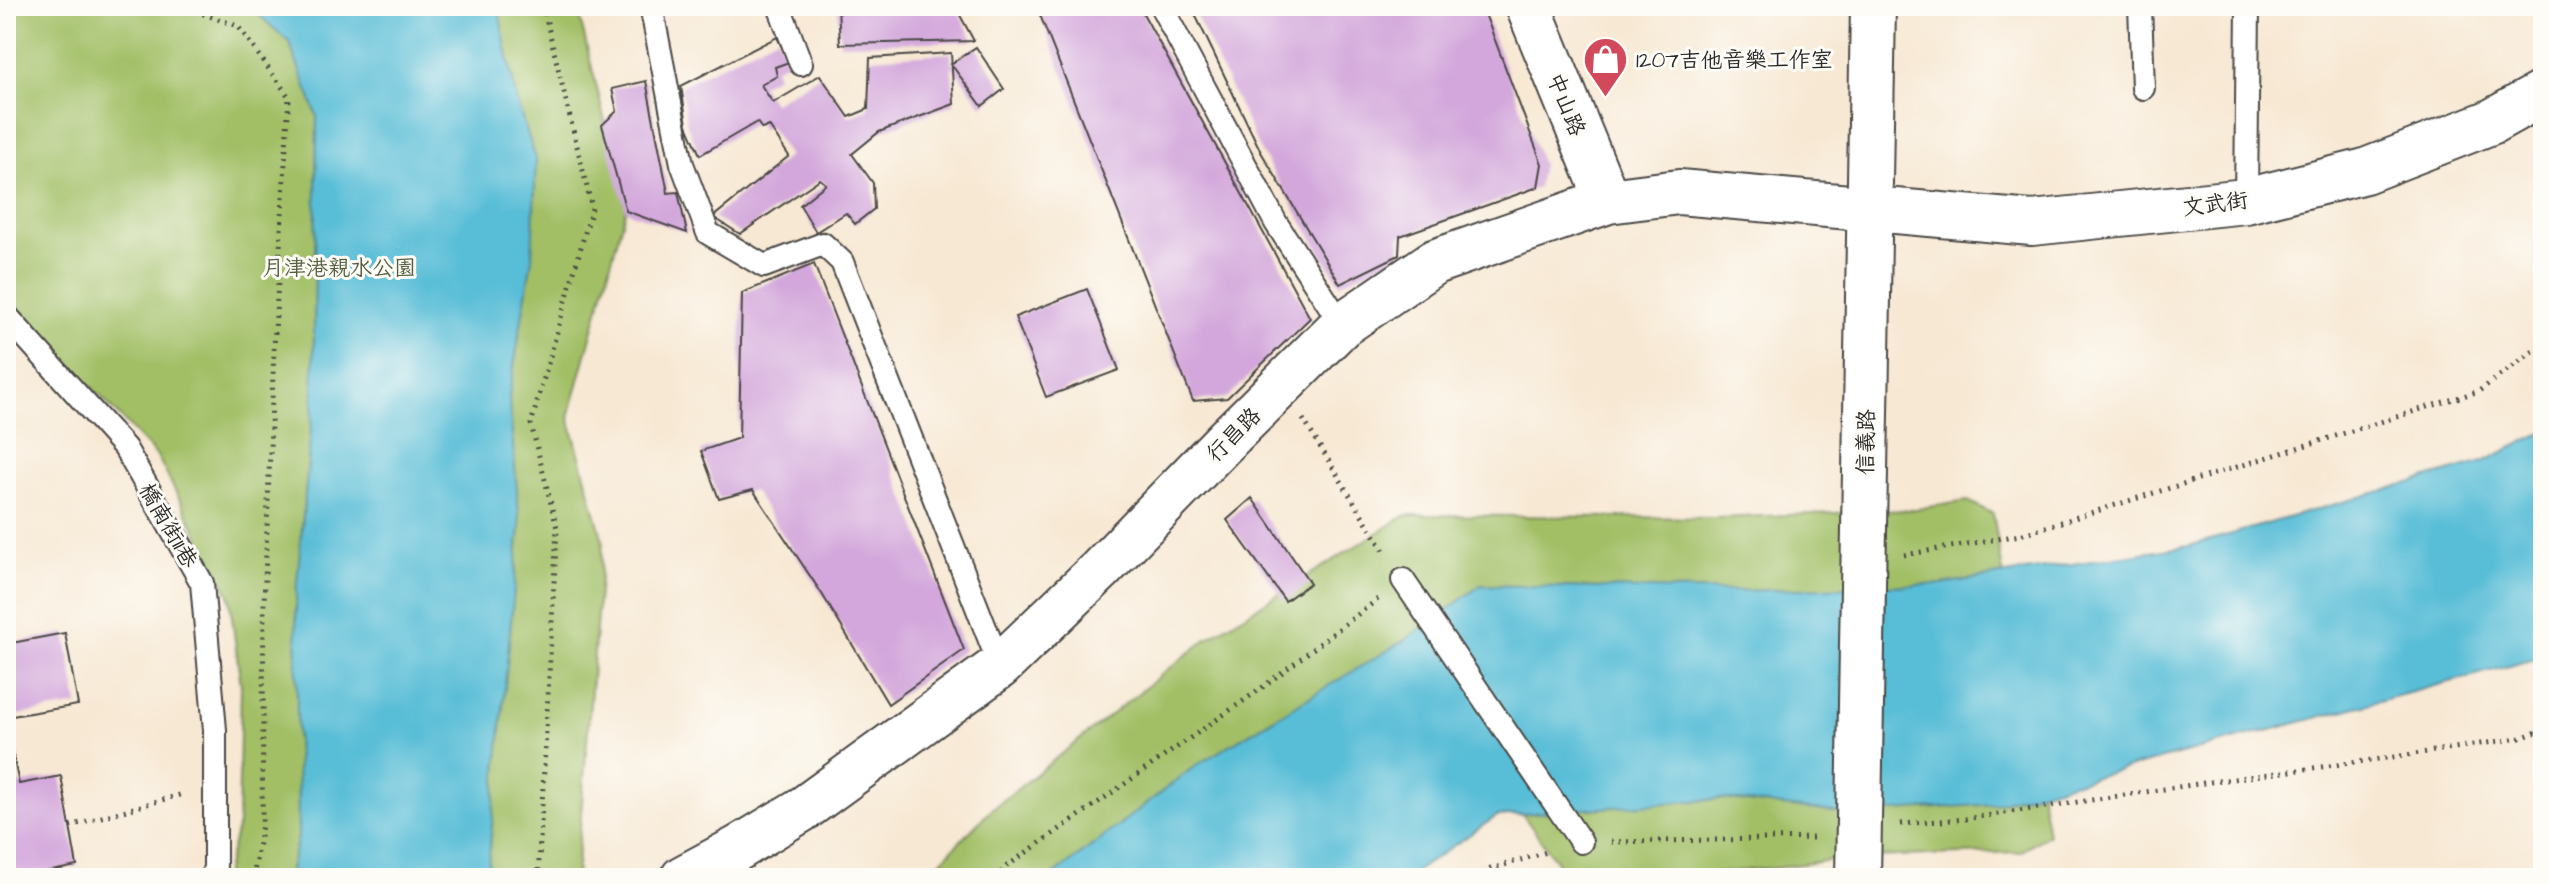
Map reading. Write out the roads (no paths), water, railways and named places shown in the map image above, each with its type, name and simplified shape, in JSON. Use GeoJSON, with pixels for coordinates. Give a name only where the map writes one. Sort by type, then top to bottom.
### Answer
{"type":"FeatureCollection","features":[{"type":"Feature","properties":{"kind":"street","name":"中山路"},"geometry":{"type":"LineString","coordinates":[[1528,6],[1608,201]]}},
{"type":"Feature","properties":{"kind":"street","name":"信義路"},"geometry":{"type":"LineString","coordinates":[[1858,878],[1873,6]]}},
{"type":"Feature","properties":{"kind":"street","name":"文武街"},"geometry":{"type":"LineString","coordinates":[[1868,207],[2032,223],[2246,201],[2365,171],[2491,122],[2543,93]]}},
{"type":"Feature","properties":{"kind":"street","name":"行昌路"},"geometry":{"type":"LineString","coordinates":[[683,878],[806,807],[1000,666],[1100,570],[1342,325],[1434,262],[1608,201],[1679,192],[1868,207]]}},
{"type":"Feature","properties":{"kind":"lane"},"geometry":{"type":"LineString","coordinates":[[651,6],[682,164],[708,233],[764,266],[823,244],[842,262],[1000,666]]}},
{"type":"Feature","properties":{"kind":"lane"},"geometry":{"type":"LineString","coordinates":[[779,6],[801,64]]}},
{"type":"Feature","properties":{"kind":"lane"},"geometry":{"type":"LineString","coordinates":[[1161,6],[1276,223],[1342,325]]}},
{"type":"Feature","properties":{"kind":"lane"},"geometry":{"type":"LineString","coordinates":[[2140,6],[2143,88]]}},
{"type":"Feature","properties":{"kind":"lane"},"geometry":{"type":"LineString","coordinates":[[2246,201],[2248,6]]}},
{"type":"Feature","properties":{"kind":"lane","name":"橋南街11巷"},"geometry":{"type":"LineString","coordinates":[[6,315],[125,448],[202,583],[215,730],[215,867],[212,878]]}},
{"type":"Feature","properties":{"kind":"lane"},"geometry":{"type":"LineString","coordinates":[[1403,580],[1581,842]]}},
{"type":"Feature","properties":{"kind":"water"},"geometry":{"type":"Polygon","coordinates":[[[249,6],[498,6],[517,103],[536,159],[532,259],[509,397],[520,526],[487,878],[288,878],[298,837],[296,593],[313,407],[317,116],[289,42],[249,6]]]}},
{"type":"Feature","properties":{"kind":"water"},"geometry":{"type":"Polygon","coordinates":[[[2543,432],[2543,657],[1994,804],[1851,814],[1721,799],[1497,816],[1406,878],[1050,878],[1195,766],[1408,638],[1481,585],[1737,591],[1941,584],[2189,546],[2483,462],[2543,432]]]}},
{"type":"Feature","properties":{"kind":"place","name":"1207吉他音樂工作室"},"geometry":{"type":"Point","coordinates":[1605,98]}},
{"type":"Feature","properties":{"kind":"park label","name":"月津港親水公園"},"geometry":{"type":"Point","coordinates":[339,267]}}]}
